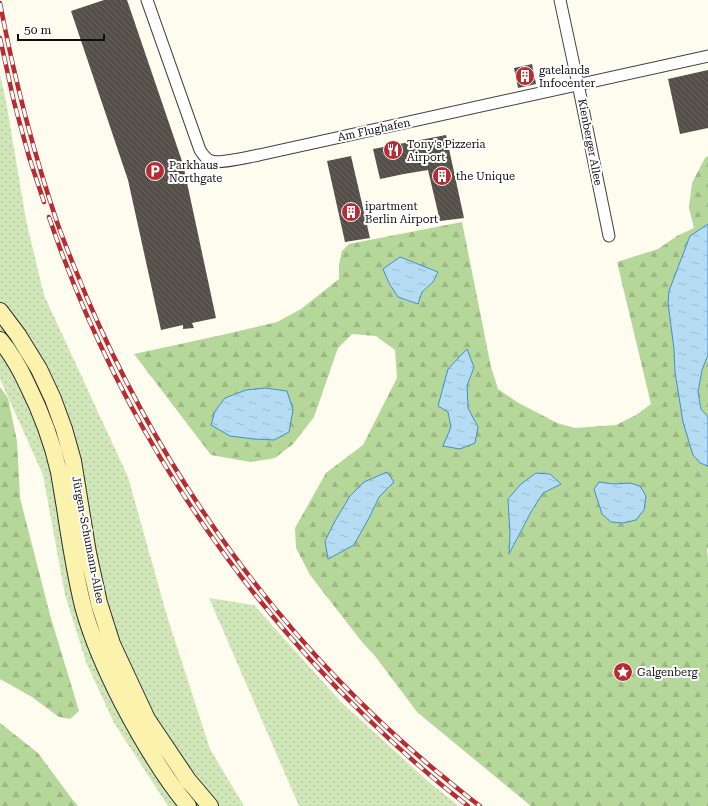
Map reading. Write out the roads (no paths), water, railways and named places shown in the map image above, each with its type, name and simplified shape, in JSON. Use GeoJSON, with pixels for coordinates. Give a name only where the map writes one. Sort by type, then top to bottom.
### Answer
{"type":"FeatureCollection","features":[{"type":"Feature","properties":{"kind":"street","name":"Am Flughafen"},"geometry":{"type":"LineString","coordinates":[[147,0],[200,150],[205,157],[211,161],[219,162],[259,155],[708,56]]}},
{"type":"Feature","properties":{"kind":"street","name":"Kienberger Allee"},"geometry":{"type":"LineString","coordinates":[[560,0],[609,236]]}},
{"type":"Feature","properties":{"kind":"street","name":"Jürgen-Schumann-Allee"},"geometry":{"type":"LineString","coordinates":[[0,311],[39,369],[53,399],[64,429],[73,461],[88,553],[99,603],[112,644],[147,719],[188,780],[210,806]]}},
{"type":"Feature","properties":{"kind":"street","name":"Jürgen-Schumann-Allee"},"geometry":{"type":"LineString","coordinates":[[0,340],[22,373],[38,405],[49,435],[59,472],[83,607],[96,646],[114,688],[135,728],[174,789],[188,806]]}},
{"type":"Feature","properties":{"kind":"water"},"geometry":{"type":"Polygon","coordinates":[[[708,224],[708,355],[702,370],[698,392],[701,409],[708,417],[708,466],[700,463],[693,455],[683,422],[675,372],[674,349],[668,303],[669,291],[690,236],[708,224]]]}},
{"type":"Feature","properties":{"kind":"water"},"geometry":{"type":"Polygon","coordinates":[[[400,257],[438,272],[433,282],[422,292],[418,304],[398,297],[389,283],[383,269],[400,257]]]}},
{"type":"Feature","properties":{"kind":"water"},"geometry":{"type":"Polygon","coordinates":[[[467,349],[474,367],[467,386],[468,408],[478,427],[475,443],[460,449],[443,446],[451,427],[448,412],[438,406],[448,369],[467,349]]]}},
{"type":"Feature","properties":{"kind":"water"},"geometry":{"type":"Polygon","coordinates":[[[265,388],[287,391],[293,410],[289,432],[274,440],[254,439],[230,436],[211,425],[215,411],[225,398],[246,390],[265,388]]]}},
{"type":"Feature","properties":{"kind":"water"},"geometry":{"type":"Polygon","coordinates":[[[387,472],[394,482],[379,497],[354,545],[328,559],[325,541],[350,496],[364,482],[387,472]]]}},
{"type":"Feature","properties":{"kind":"water"},"geometry":{"type":"Polygon","coordinates":[[[536,473],[550,474],[561,484],[543,493],[531,512],[509,554],[510,534],[508,499],[521,484],[536,473]]]}},
{"type":"Feature","properties":{"kind":"water"},"geometry":{"type":"Polygon","coordinates":[[[599,482],[614,484],[630,483],[640,486],[646,496],[644,510],[636,520],[623,523],[611,522],[602,514],[594,489],[599,482]]]}},
{"type":"Feature","properties":{"kind":"railway"},"geometry":{"type":"LineString","coordinates":[[0,3],[11,58],[25,114],[60,232],[87,298],[118,365],[153,431],[191,494],[233,555],[279,613],[327,668],[380,721],[435,770],[480,806]]}},
{"type":"Feature","properties":{"kind":"railway"},"geometry":{"type":"LineString","coordinates":[[0,38],[14,102],[29,157],[44,202]]}},
{"type":"Feature","properties":{"kind":"railway"},"geometry":{"type":"LineString","coordinates":[[49,217],[75,287],[106,356],[140,423],[178,487],[221,549],[266,609],[316,665],[392,742],[429,775],[468,806]]}},
{"type":"Feature","properties":{"kind":"place","name":"gatelands Infocenter"},"geometry":{"type":"Point","coordinates":[525,76]}},
{"type":"Feature","properties":{"kind":"place","name":"Tony's Pizzeria Airport"},"geometry":{"type":"Point","coordinates":[393,150]}},
{"type":"Feature","properties":{"kind":"place","name":"Parkhaus Northgate"},"geometry":{"type":"Point","coordinates":[155,171]}},
{"type":"Feature","properties":{"kind":"place","name":"the Unique"},"geometry":{"type":"Point","coordinates":[442,176]}},
{"type":"Feature","properties":{"kind":"place","name":"ipartment Berlin Airport"},"geometry":{"type":"Point","coordinates":[351,212]}},
{"type":"Feature","properties":{"kind":"place","name":"Galgenberg"},"geometry":{"type":"Point","coordinates":[623,672]}}]}
